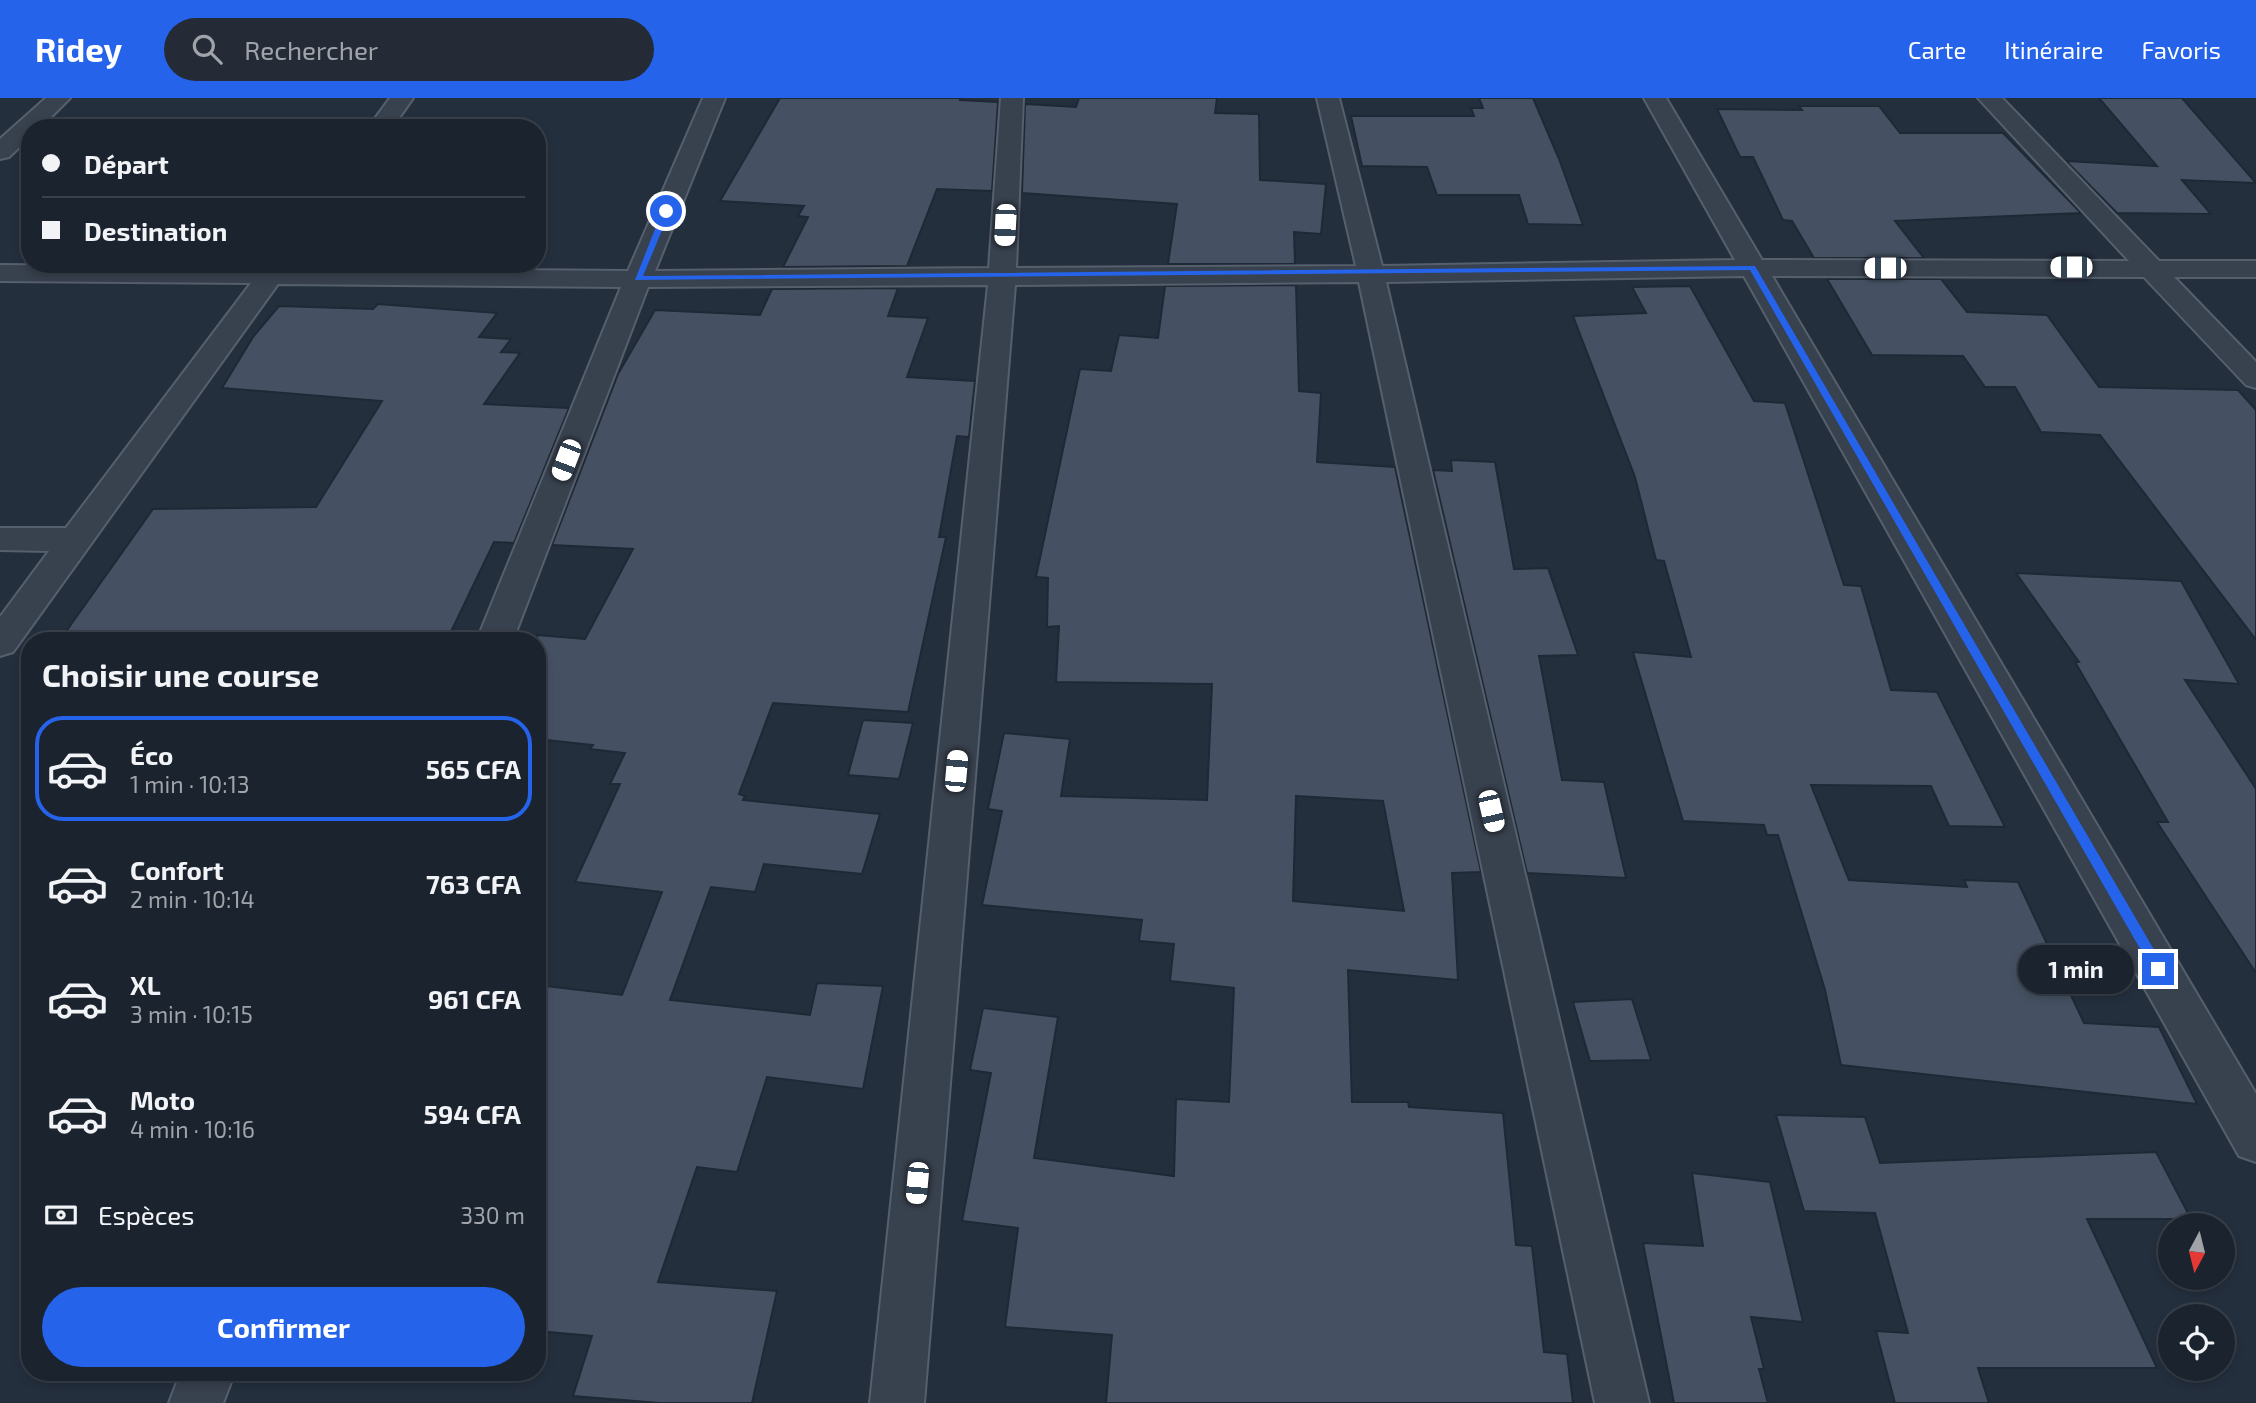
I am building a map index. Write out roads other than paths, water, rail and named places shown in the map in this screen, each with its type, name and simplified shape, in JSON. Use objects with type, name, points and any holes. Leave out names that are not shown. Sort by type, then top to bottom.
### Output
[{"type":"street","points":[[36,119],[59,98]]},
{"type":"street","points":[[387,119],[402,98]]},
{"type":"street","points":[[498,632],[638,279],[714,98]]},
{"type":"street","points":[[897,1403],[1002,276],[1012,98]]},
{"type":"street","points":[[1328,98],[1371,274],[1622,1403]]},
{"type":"street","points":[[1655,98],[2256,1139]]},
{"type":"street","points":[[1989,98],[2256,379]]},
{"type":"street","points":[[0,152],[21,133]]},
{"type":"street","points":[[396,273],[638,279],[1371,274],[1752,268],[2256,269]]},
{"type":"street","points":[[0,273],[21,273]]},
{"type":"street","points":[[0,643],[273,273]]},
{"type":"street","points":[[0,539],[76,540]]},
{"type":"street","points":[[196,1403],[205,1381]]}]
